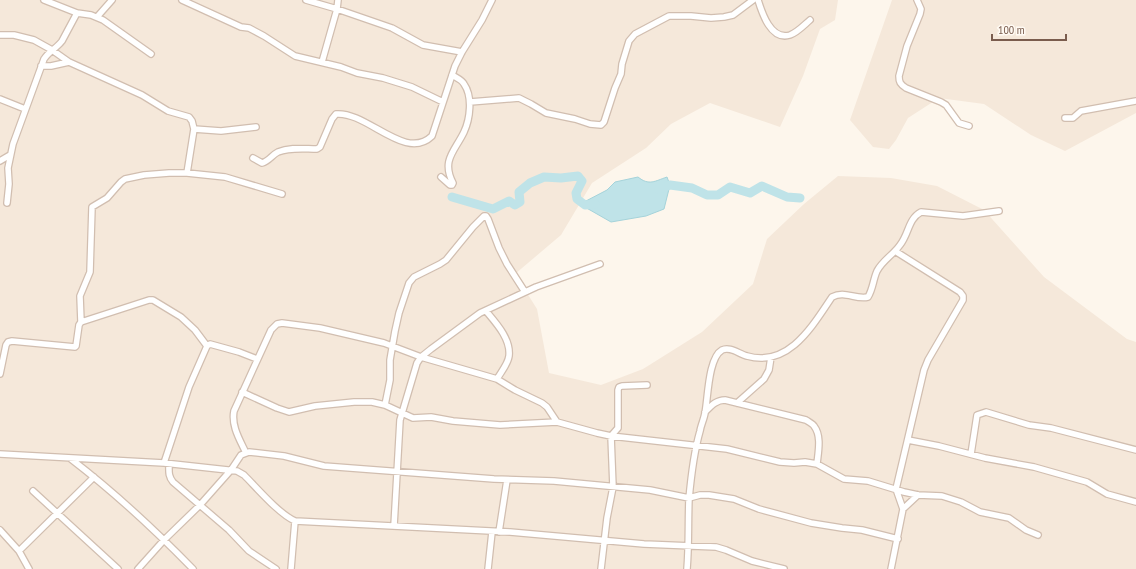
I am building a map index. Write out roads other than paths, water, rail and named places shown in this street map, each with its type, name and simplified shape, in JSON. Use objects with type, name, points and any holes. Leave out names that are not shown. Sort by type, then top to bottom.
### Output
[{"type":"street","points":[[44,0],[77,13],[97,17],[103,20],[151,54]]},
{"type":"street","points":[[97,17],[112,0]]},
{"type":"street","points":[[182,0],[241,27],[249,28],[295,56],[412,87],[443,102]]},
{"type":"street","points":[[306,0],[392,28],[423,45],[462,52]]},
{"type":"street","points":[[322,62],[337,9],[338,0]]},
{"type":"street","points":[[253,158],[262,163],[266,162],[276,153],[284,150],[317,149],[320,147],[332,119],[336,114],[352,115],[401,142],[416,144],[426,142],[432,136],[455,66],[492,0]]},
{"type":"street","points":[[470,102],[519,98],[546,113],[590,124],[601,125],[604,122],[621,74],[622,64],[629,41],[635,34],[669,16],[724,18],[733,15],[754,0]]},
{"type":"street","points":[[758,0],[763,17],[771,28],[781,35],[790,35],[810,20]]},
{"type":"street","points":[[917,0],[921,9],[920,14],[907,46],[899,81],[901,85],[906,88],[946,105],[959,123],[969,126]]},
{"type":"street","points":[[7,203],[9,194],[8,168],[10,154],[25,109],[47,54],[62,41],[77,13]]},
{"type":"street","points":[[0,35],[23,37],[34,40],[69,62],[142,95],[168,111],[189,117],[192,121],[194,129],[187,173]]},
{"type":"street","points":[[41,66],[51,66],[69,62]]},
{"type":"street","points":[[441,177],[452,185],[453,183],[448,170],[449,158],[466,127],[469,114],[470,102],[464,84],[452,75]]},
{"type":"street","points":[[0,99],[25,109]]},
{"type":"street","points":[[1065,118],[1073,118],[1081,111],[1136,101]]},
{"type":"street","points":[[194,129],[221,131],[256,127]]},
{"type":"street","points":[[0,161],[10,154]]},
{"type":"street","points":[[0,374],[6,345],[8,342],[12,341],[74,347],[77,342],[79,325],[81,322],[80,296],[90,272],[92,207],[107,198],[125,179],[144,175],[187,173],[225,177],[282,194]]},
{"type":"street","points":[[687,569],[689,546],[689,498],[710,376],[718,353],[728,348],[748,356],[758,358],[770,357],[784,352],[796,344],[810,330],[832,297],[837,294],[842,294],[862,298],[868,297],[871,292],[876,273],[881,264],[900,245],[916,215],[921,212],[963,216],[999,211]]},
{"type":"street","points":[[385,405],[390,380],[390,360],[399,313],[410,283],[414,277],[446,260],[472,228],[484,216],[488,218],[499,248],[507,264],[525,292]]},
{"type":"street","points":[[891,569],[903,509],[896,489],[924,370],[928,360],[963,300],[963,296],[960,292],[894,251]]},
{"type":"street","points":[[394,526],[398,431],[401,412],[417,363],[421,357],[451,334],[486,311],[536,287],[600,264]]},
{"type":"street","points":[[81,322],[153,300],[181,317],[195,330],[207,346]]},
{"type":"street","points":[[486,311],[502,332],[508,348],[509,356],[507,362],[497,379]]},
{"type":"street","points":[[246,453],[234,427],[233,418],[242,392],[271,330],[277,324],[282,323],[348,334],[384,343],[421,357],[497,379],[515,390],[542,403],[547,407],[557,422]]},
{"type":"street","points":[[207,346],[210,344],[257,359]]},
{"type":"street","points":[[207,346],[189,387],[167,463],[168,472],[173,482],[249,551],[276,569]]},
{"type":"street","points":[[737,403],[764,379],[769,370],[770,357]]},
{"type":"street","points":[[601,569],[609,502],[613,487],[612,436],[618,428],[619,387],[647,384]]},
{"type":"street","points":[[242,392],[276,408],[289,412],[315,406],[354,402],[372,402],[385,405],[414,418],[431,417],[453,421],[500,425],[557,422],[612,436],[727,449],[780,462],[805,462],[817,464],[844,480],[868,481],[918,495],[942,496],[961,502],[980,512],[1003,516],[1014,521],[1026,530],[1038,535]]},
{"type":"street","points":[[705,412],[720,400],[806,420],[814,425],[817,432],[817,464]]},
{"type":"street","points":[[971,454],[977,415],[986,412],[1029,425],[1051,428],[1136,450]]},
{"type":"street","points":[[908,440],[939,446],[985,458],[1034,466],[1087,482],[1107,494],[1136,502]]},
{"type":"street","points":[[138,569],[164,540],[200,505],[231,470],[242,455],[246,453],[284,456],[324,466],[507,480],[554,481],[650,490],[689,498],[700,494],[734,499],[759,509],[811,523],[862,530],[898,539]]},
{"type":"street","points":[[0,454],[167,463],[237,471],[244,475],[281,512],[288,518],[295,521],[499,532],[644,544],[716,547],[752,561],[784,569]]},
{"type":"street","points":[[71,459],[94,477],[164,540],[193,569]]},
{"type":"street","points":[[19,551],[94,477]]},
{"type":"street","points":[[499,532],[507,480]]},
{"type":"street","points":[[33,491],[118,569]]},
{"type":"street","points":[[903,509],[918,495]]},
{"type":"street","points":[[291,569],[295,521]]},
{"type":"street","points":[[0,530],[19,551],[28,568]]},
{"type":"street","points":[[488,569],[492,532]]},
{"type":"water","points":[[638,177],[649,182],[667,177],[670,185],[664,209],[646,216],[611,222],[583,206],[584,202],[607,190],[615,182]]},
{"type":"waterway","points":[[452,197],[493,209],[509,201],[515,205],[520,202],[519,192],[530,183],[544,177],[561,178],[578,176],[582,181],[576,193],[577,199],[585,205],[595,204]]},
{"type":"waterway","points":[[659,189],[670,185],[692,188],[707,195],[718,195],[730,187],[750,193],[762,186],[787,197],[800,198]]}]
